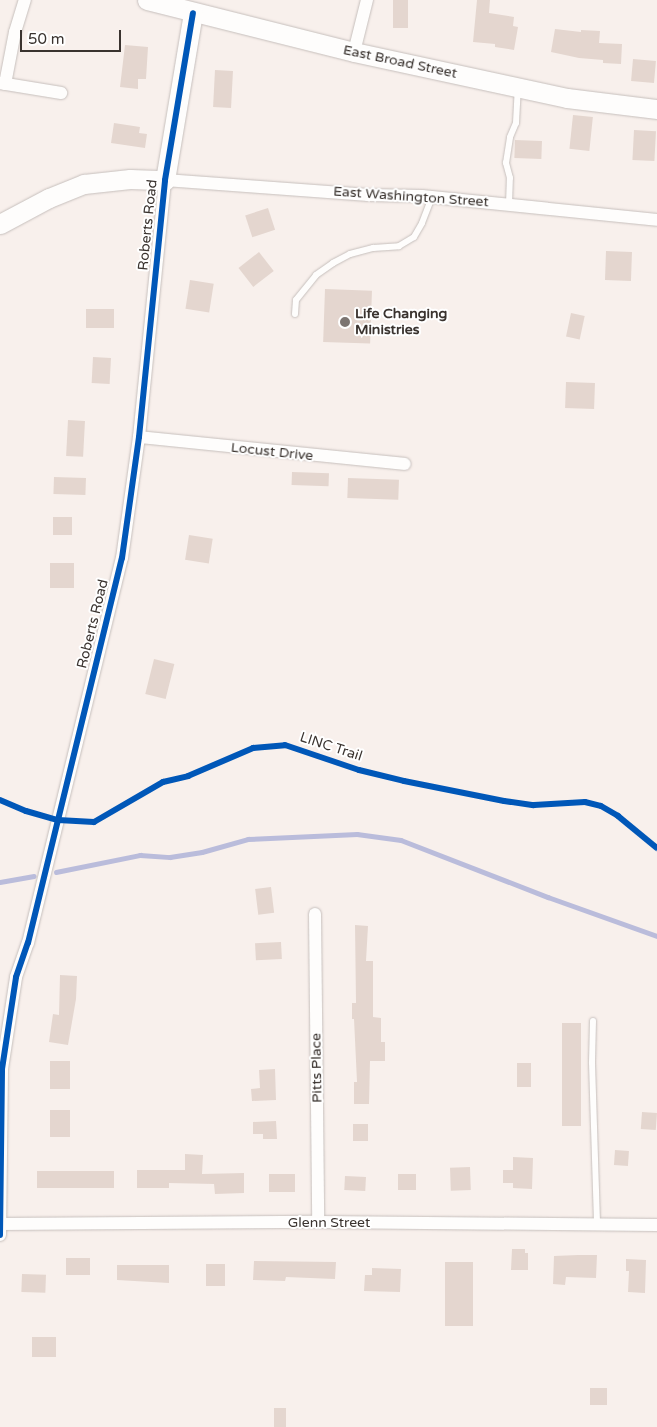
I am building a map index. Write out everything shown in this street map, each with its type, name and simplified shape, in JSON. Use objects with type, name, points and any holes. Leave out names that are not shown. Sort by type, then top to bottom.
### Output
[{"type":"street","points":[[25,0],[3,83],[61,94]]},
{"type":"street","name":"East Broad Street","points":[[147,0],[354,52],[567,98],[657,109]]},
{"type":"street","points":[[354,52],[367,0]]},
{"type":"street","name":"Roberts Road","points":[[0,1235],[1,1069],[16,977],[28,942],[122,558],[140,437],[165,180],[193,13]]},
{"type":"street","points":[[0,224],[49,198],[84,184],[130,179],[165,180]]},
{"type":"street","name":"East Washington Street","points":[[165,180],[432,197],[657,220]]},
{"type":"street","name":"Locust Drive","points":[[140,437],[405,464]]},
{"type":"street","name":"Pitts Place","points":[[315,914],[318,1222]]},
{"type":"street","name":"Glenn Street","points":[[0,1224],[318,1222],[657,1225]]},
{"type":"lane","points":[[509,204],[510,178],[506,163],[510,137],[516,123],[518,87]]},
{"type":"lane","points":[[296,314],[296,300],[316,275],[333,263],[350,254],[374,248],[399,246],[414,237],[422,223],[432,197]]},
{"type":"lane","points":[[593,1021],[592,1063],[597,1225]]},
{"type":"building","points":[[393,0],[408,0],[408,28],[393,28]]},
{"type":"building","points":[[477,0],[490,0],[489,13],[514,17],[513,26],[518,27],[514,50],[495,47],[495,44],[473,42]]},
{"type":"building","points":[[555,29],[581,32],[581,30],[600,31],[599,43],[622,44],[621,64],[603,63],[603,60],[579,58],[551,52]]},
{"type":"building","points":[[125,45],[148,47],[146,79],[138,79],[138,89],[120,87]]},
{"type":"building","points":[[633,59],[656,61],[654,83],[631,81]]},
{"type":"building","points":[[215,70],[233,71],[231,108],[213,107]]},
{"type":"building","points":[[573,115],[593,117],[589,151],[569,149]]},
{"type":"building","points":[[114,123],[140,127],[139,133],[147,134],[145,148],[111,143]]},
{"type":"building","points":[[634,130],[656,131],[654,161],[632,160]]},
{"type":"building","points":[[515,140],[542,141],[541,159],[514,158]]},
{"type":"building","points":[[268,208],[275,230],[252,237],[245,215]]},
{"type":"building","points":[[606,251],[632,252],[631,281],[605,280]]},
{"type":"building","points":[[259,252],[274,271],[253,287],[239,268]]},
{"type":"building","points":[[190,280],[214,284],[209,312],[185,309]]},
{"type":"building","points":[[325,289],[372,291],[370,344],[323,342]]},
{"type":"building","points":[[86,309],[114,309],[114,328],[86,328]]},
{"type":"building","points":[[571,313],[585,316],[580,339],[566,336]]},
{"type":"building","points":[[93,357],[111,358],[110,384],[92,383]]},
{"type":"building","points":[[566,382],[595,383],[594,409],[565,408]]},
{"type":"building","points":[[68,420],[85,421],[83,457],[66,456]]},
{"type":"building","points":[[292,472],[329,473],[329,486],[292,485]]},
{"type":"building","points":[[54,477],[86,478],[85,495],[53,494]]},
{"type":"building","points":[[348,478],[399,480],[398,500],[347,498]]},
{"type":"building","points":[[53,517],[72,517],[72,535],[53,535]]},
{"type":"building","points":[[189,535],[213,539],[209,563],[185,560]]},
{"type":"building","points":[[50,563],[74,563],[74,588],[50,588]]},
{"type":"building","points":[[154,659],[174,664],[166,699],[145,694]]},
{"type":"building","points":[[271,887],[274,913],[258,915],[255,889]]},
{"type":"building","points":[[355,925],[368,926],[366,961],[373,961],[373,1017],[381,1018],[381,1042],[385,1042],[385,1061],[370,1061],[369,1104],[354,1104],[354,1082],[357,1082],[354,1019],[352,1019],[352,1003],[356,1003]]},
{"type":"building","points":[[281,942],[282,959],[256,960],[255,943]]},
{"type":"building","points":[[60,975],[77,976],[76,999],[68,1045],[49,1042],[53,1014],[59,1015]]},
{"type":"building","points":[[562,1023],[581,1023],[581,1126],[562,1126]]},
{"type":"building","points":[[50,1061],[70,1061],[70,1089],[50,1089]]},
{"type":"building","points":[[517,1063],[531,1063],[531,1087],[517,1087]]},
{"type":"building","points":[[275,1069],[276,1100],[252,1101],[251,1089],[260,1088],[259,1070]]},
{"type":"building","points":[[50,1110],[70,1110],[70,1137],[50,1137]]},
{"type":"building","points":[[642,1112],[657,1113],[656,1130],[641,1129]]},
{"type":"building","points":[[276,1121],[277,1139],[263,1139],[263,1134],[253,1134],[253,1122]]},
{"type":"building","points":[[353,1124],[368,1124],[368,1141],[353,1141]]},
{"type":"building","points":[[615,1150],[629,1151],[628,1166],[614,1165]]},
{"type":"building","points":[[185,1154],[203,1155],[202,1174],[244,1173],[244,1193],[215,1194],[214,1184],[169,1183],[169,1188],[137,1188],[137,1170],[185,1170]]},
{"type":"building","points":[[513,1157],[533,1158],[532,1189],[513,1188],[513,1183],[503,1183],[503,1170],[513,1170]]},
{"type":"building","points":[[470,1167],[471,1190],[451,1191],[450,1168]]},
{"type":"building","points":[[37,1171],[114,1171],[114,1188],[37,1188]]},
{"type":"building","points":[[269,1174],[295,1174],[295,1192],[269,1192]]},
{"type":"building","points":[[398,1174],[416,1174],[416,1190],[398,1190]]},
{"type":"building","points":[[345,1176],[366,1177],[365,1191],[344,1190]]},
{"type":"building","points":[[512,1249],[525,1249],[525,1253],[528,1253],[528,1270],[511,1270]]},
{"type":"building","points":[[597,1255],[596,1278],[566,1277],[565,1285],[553,1284],[554,1256]]},
{"type":"building","points":[[66,1258],[90,1258],[90,1275],[66,1275]]},
{"type":"building","points":[[626,1259],[646,1260],[645,1293],[628,1292],[629,1271],[626,1271]]},
{"type":"building","points":[[254,1261],[336,1262],[335,1279],[286,1277],[285,1281],[253,1280]]},
{"type":"building","points":[[445,1262],[473,1262],[473,1326],[445,1326]]},
{"type":"building","points":[[206,1264],[225,1264],[225,1286],[206,1286]]},
{"type":"building","points":[[117,1265],[169,1265],[169,1283],[117,1280]]},
{"type":"building","points":[[372,1268],[401,1269],[400,1292],[364,1291],[365,1275],[372,1275]]},
{"type":"building","points":[[22,1274],[46,1275],[45,1293],[21,1292]]},
{"type":"building","points":[[32,1337],[56,1337],[56,1357],[32,1357]]},
{"type":"building","points":[[590,1388],[607,1388],[607,1405],[590,1405]]},
{"type":"building","points":[[274,1408],[286,1408],[286,1427],[274,1427]]},
{"type":"waterway","points":[[56,872],[140,855],[170,857],[202,852],[248,839],[357,834],[401,840],[548,897],[657,936]]},
{"type":"waterway","points":[[0,882],[33,876]]},
{"type":"cycle path","points":[[0,1235],[2,1069],[16,977],[28,943],[122,558],[139,437],[165,180],[193,13]]},
{"type":"cycle path","name":"LINC Trail","points":[[0,800],[26,811],[58,820],[94,822],[163,782],[188,776],[253,748],[285,745],[359,770],[504,801],[534,805],[585,802],[601,806],[618,816],[657,848]]},
{"type":"place","name":"Life Changing Ministries","points":[[345,322]]}]
